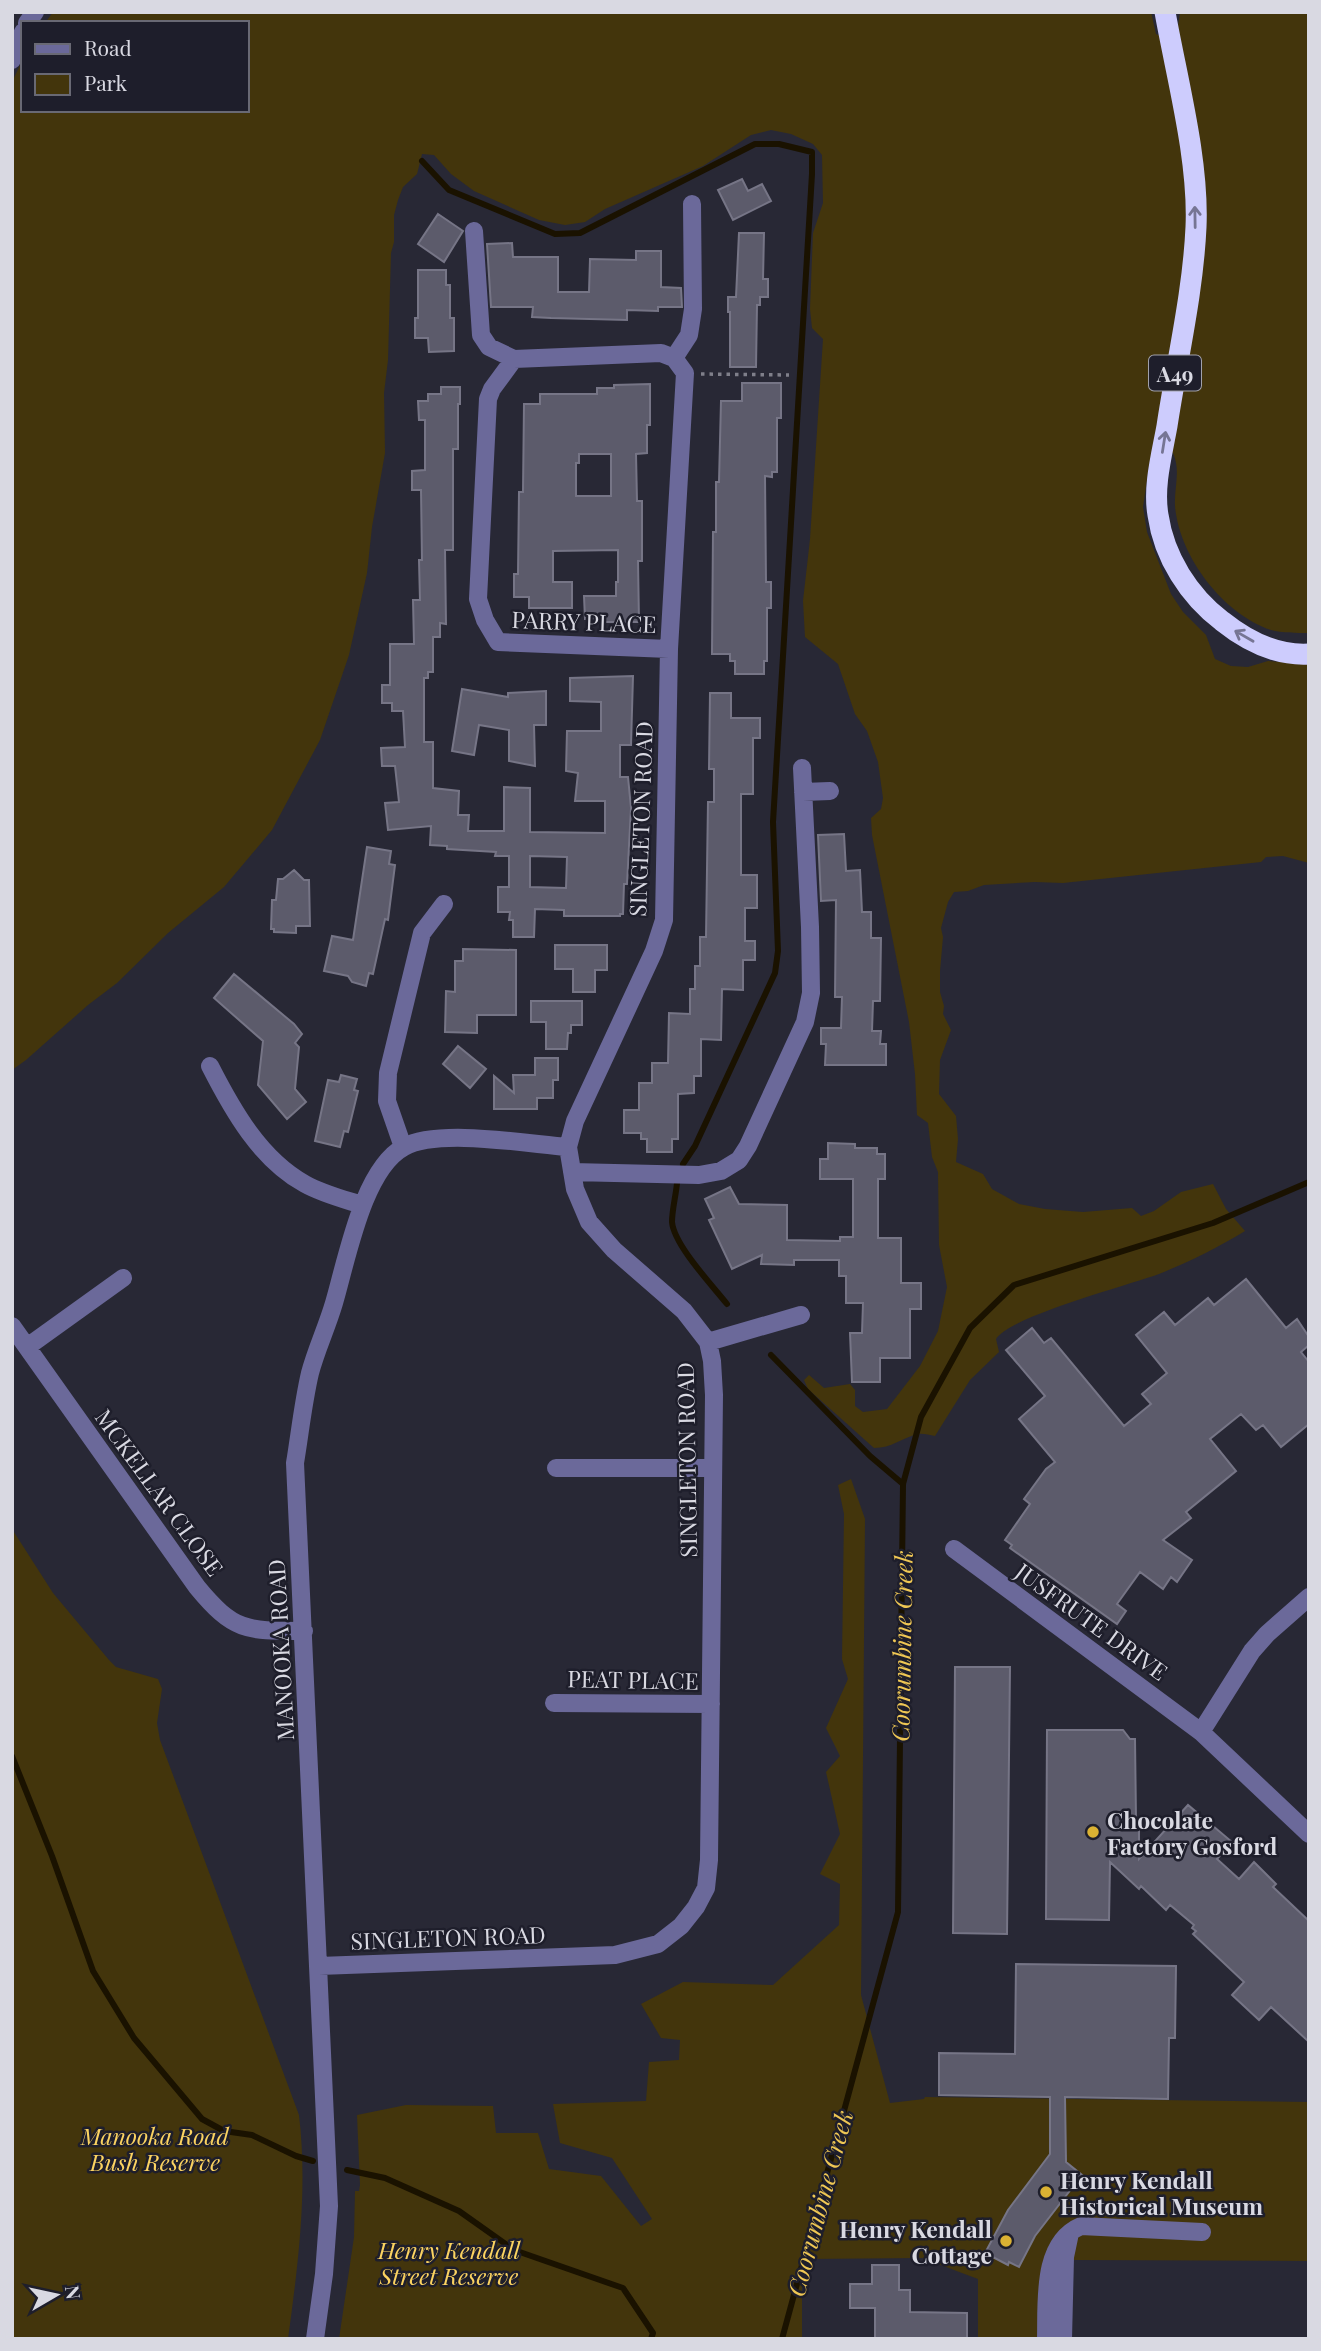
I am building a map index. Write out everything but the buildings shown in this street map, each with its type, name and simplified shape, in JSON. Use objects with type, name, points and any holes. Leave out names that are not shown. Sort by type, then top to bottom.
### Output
[{"type":"highway","name":"A49","points":[[1164,12],[1194,173],[1196,226],[1191,277],[1159,475],[1157,514],[1168,552],[1185,584],[1209,611],[1242,637],[1261,646],[1281,652],[1309,654]]},
{"type":"street","points":[[12,60],[21,37]]},
{"type":"street","points":[[674,358],[689,335],[693,309],[692,204]]},
{"type":"street","points":[[474,231],[481,335],[489,347],[514,359],[661,354],[674,358],[685,373]]},
{"type":"street","name":"PARRY PLACE","points":[[514,359],[488,399],[478,599],[485,620],[498,642],[669,649]]},
{"type":"street","name":"SINGLETON ROAD","points":[[319,1966],[615,1955],[658,1944],[681,1926],[706,1888],[709,1860],[711,1704],[712,1361],[708,1342],[684,1311],[614,1250],[589,1222],[575,1189],[568,1147],[575,1121],[654,951],[664,920],[669,649],[685,373]]},
{"type":"street","points":[[572,1172],[699,1175],[721,1171],[739,1160],[748,1146],[805,1022],[811,993],[802,768]]},
{"type":"street","points":[[803,792],[830,791]]},
{"type":"street","points":[[444,904],[422,933],[388,1073],[387,1101],[403,1147],[423,1140],[454,1138],[568,1147]]},
{"type":"street","points":[[210,1066],[229,1104],[250,1136],[278,1164],[304,1184],[362,1205]]},
{"type":"street","name":"MANOOKA ROAD","points":[[315,2339],[330,2206],[295,1463],[310,1372],[333,1306],[362,1205],[376,1175],[403,1147]]},
{"type":"street","points":[[27,1347],[123,1278]]},
{"type":"street","points":[[708,1342],[801,1315]]},
{"type":"street","name":"MCKELLAR CLOSE","points":[[12,1326],[197,1587],[214,1607],[237,1625],[265,1631],[304,1631]]},
{"type":"street","points":[[556,1468],[713,1468]]},
{"type":"street","name":"JUSFRUTE DRIVE","points":[[954,1549],[1201,1732],[1309,1834]]},
{"type":"street","points":[[1201,1732],[1252,1651],[1309,1597]]},
{"type":"street","name":"PEAT PLACE","points":[[554,1703],[711,1704]]},
{"type":"street","points":[[1046,2339],[1047,2288],[1055,2253],[1071,2231],[1081,2226],[1202,2232]]},
{"type":"street","points":[[1063,2339],[1066,2257],[1071,2231]]},
{"type":"path","points":[[685,373],[789,375]]},
{"type":"green space","points":[[53,12],[1151,12],[1156,34],[1161,36],[1178,27],[1180,12],[1309,12],[1309,633],[1275,631],[1253,622],[1236,611],[1206,581],[1194,563],[1178,525],[1175,506],[1177,466],[1173,453],[1167,452],[1149,466],[1143,507],[1147,532],[1171,594],[1183,612],[1206,635],[1215,659],[1231,666],[1248,667],[1268,661],[1309,664],[1309,863],[1283,856],[1266,857],[1261,862],[1063,883],[984,885],[968,891],[954,892],[948,902],[941,928],[943,937],[940,992],[943,1014],[951,1030],[940,1060],[939,1094],[956,1116],[956,1162],[983,1174],[992,1189],[1019,1204],[1045,1209],[1083,1212],[1132,1208],[1141,1216],[1154,1211],[1181,1192],[1213,1184],[1226,1209],[1245,1231],[1159,1274],[1045,1311],[1006,1330],[996,1339],[999,1352],[970,1380],[935,1436],[918,1434],[874,1448],[808,1389],[804,1380],[809,1375],[824,1388],[850,1384],[855,1390],[855,1406],[863,1412],[887,1409],[920,1366],[938,1331],[947,1287],[939,1245],[938,1172],[932,1157],[928,1123],[917,1115],[909,1022],[872,835],[871,818],[881,809],[883,798],[878,762],[867,731],[855,714],[838,664],[805,637],[803,601],[810,539],[823,339],[812,328],[810,309],[813,233],[823,203],[822,155],[813,144],[791,134],[771,130],[751,135],[703,166],[605,209],[585,222],[565,225],[539,220],[474,191],[451,174],[434,155],[422,154],[417,174],[403,187],[394,215],[388,360],[384,393],[385,453],[367,573],[349,655],[320,740],[272,830],[224,887],[168,933],[117,983],[12,1070],[12,82],[21,63],[21,112],[248,112],[248,21],[46,21]]},
{"type":"green space","name":"Henry Kendall Street Reserve","points":[[851,1479],[865,1519],[861,1995],[890,2103],[925,2097],[1309,2102],[1309,2261],[1072,2260],[1071,2339],[978,2339],[978,2279],[938,2264],[923,2263],[923,2258],[802,2259],[802,2339],[339,2339],[354,2237],[355,2191],[359,2191],[360,2185],[357,2115],[406,2105],[493,2106],[496,2133],[538,2133],[549,2169],[601,2176],[641,2226],[652,2219],[612,2158],[560,2143],[553,2104],[646,2101],[649,2062],[679,2060],[680,2040],[661,2038],[641,2004],[683,1982],[773,1985],[839,1925],[840,1884],[820,1874],[840,1834],[826,1772],[840,1756],[826,1728],[848,1679],[842,1659],[844,1514],[838,1485]]},
{"type":"green space","name":"Manooka Road Bush Reserve","points":[[12,1529],[53,1593],[109,1660],[116,1667],[158,1679],[162,1689],[157,1723],[160,1740],[299,2115],[302,2199],[288,2339],[12,2339]]},
{"type":"waterway","points":[[422,161],[449,190],[555,234],[580,233],[755,144],[779,144],[812,152],[773,822],[778,951],[775,973],[695,1146],[683,1164]]},
{"type":"waterway","name":"Coorumbine Creek","points":[[782,2339],[898,1912],[903,1484],[921,1417],[970,1328],[1014,1285],[1213,1223],[1309,1182]]},
{"type":"waterway","points":[[677,1183],[672,1217],[674,1231],[679,1242],[727,1304]]},
{"type":"waterway","points":[[771,1355],[870,1456],[903,1484]]},
{"type":"waterway","name":"Coorumbine Creek","points":[[12,1756],[52,1856],[93,1971],[134,2038],[202,2119],[224,2131],[252,2135],[313,2161]]},
{"type":"waterway","name":"Coorumbine Creek","points":[[347,2170],[385,2178],[459,2211],[514,2250],[623,2288],[653,2333],[651,2339]]},
{"type":"place","name":"Chocolate Factory Gosford","points":[[1093,1832]]},
{"type":"place","name":"Henry Kendall Historical Museum","points":[[1046,2192]]},
{"type":"place","name":"Henry Kendall Cottage","points":[[1006,2241]]}]
